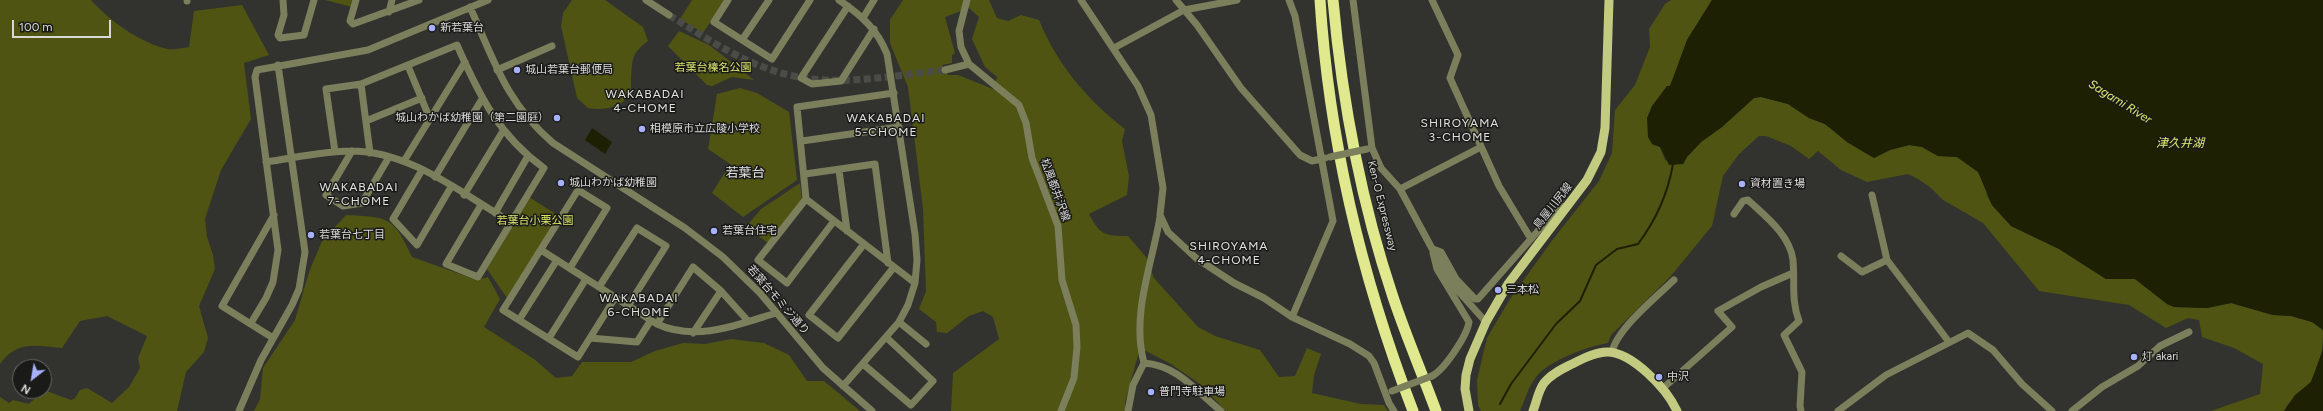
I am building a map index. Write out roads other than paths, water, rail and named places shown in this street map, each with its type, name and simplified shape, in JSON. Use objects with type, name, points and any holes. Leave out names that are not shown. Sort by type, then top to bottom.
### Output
[{"type":"highway","points":[[1320,0],[1326,68],[1343,172],[1373,295],[1394,362],[1413,411]]},
{"type":"highway","name":"Ken-O Expressway","points":[[1332,0],[1347,111],[1374,236],[1393,297],[1436,411]]},
{"type":"main road","name":"鳥屋川尻線","points":[[1469,411],[1465,389],[1466,375],[1470,359],[1486,322],[1508,284],[1592,173],[1603,146],[1605,128],[1609,0]]},
{"type":"main road","points":[[1533,411],[1541,387],[1550,377],[1596,354],[1612,352],[1627,358],[1662,389],[1675,410]]},
{"type":"street","points":[[283,0],[284,15],[278,35],[280,38],[304,35],[314,0]]},
{"type":"street","points":[[356,0],[350,20],[352,24],[419,0]]},
{"type":"street","points":[[389,12],[392,0]]},
{"type":"street","points":[[251,323],[266,298],[273,282],[278,250],[255,74],[259,69],[330,58],[368,50],[488,0]]},
{"type":"street","points":[[646,0],[669,15]]},
{"type":"street","points":[[728,0],[714,22],[772,59],[810,0]]},
{"type":"street","points":[[742,40],[768,0]]},
{"type":"street","points":[[839,0],[863,18],[874,29],[887,54],[900,127],[917,254],[915,283],[908,306],[899,322],[887,338],[843,386]]},
{"type":"street","points":[[863,18],[874,0]]},
{"type":"street","name":"松風都井沢線","points":[[967,0],[959,31],[961,47],[969,64],[1019,105],[1026,123],[1032,158],[1058,226],[1062,280],[1076,325],[1077,347],[1074,378],[1061,411]]},
{"type":"street","points":[[1081,0],[1138,86],[1151,115],[1163,188],[1153,256],[1144,289],[1139,343],[1144,363],[1132,390],[1128,411]]},
{"type":"street","points":[[1176,0],[1241,88],[1300,155],[1312,161],[1369,149]]},
{"type":"street","points":[[1114,48],[1184,10],[1237,0]]},
{"type":"street","points":[[1289,0],[1295,16],[1333,221],[1292,317]]},
{"type":"street","points":[[1353,0],[1369,149],[1381,168],[1400,189],[1450,282],[1486,322]]},
{"type":"street","points":[[1432,0],[1458,55],[1450,78],[1499,186],[1531,239]]},
{"type":"street","points":[[848,6],[801,78],[812,84],[841,81],[874,29]]},
{"type":"street","name":"若葉台モミジ通り","points":[[470,7],[497,70],[513,101],[538,130],[553,143],[703,240],[744,276],[805,349],[843,386],[872,411]]},
{"type":"street","points":[[335,152],[326,89],[361,84],[457,45],[482,99],[503,131],[528,156],[544,168],[478,277],[446,264],[481,204]]},
{"type":"street","points":[[497,70],[552,46]]},
{"type":"street","points":[[404,161],[465,62]]},
{"type":"street","points":[[945,70],[969,64]]},
{"type":"street","points":[[239,411],[261,360],[292,306],[299,289],[305,252],[305,240],[278,65]]},
{"type":"street","points":[[408,66],[430,119]]},
{"type":"street","points":[[361,84],[370,153]]},
{"type":"street","points":[[834,221],[787,282],[758,260],[806,199],[802,141],[797,107],[894,93]]},
{"type":"street","points":[[366,121],[422,98]]},
{"type":"street","points":[[435,177],[482,99]]},
{"type":"street","points":[[802,141],[900,127]]},
{"type":"street","points":[[464,194],[503,131]]},
{"type":"street","points":[[1400,189],[1481,147]]},
{"type":"street","points":[[266,162],[352,151],[389,157],[404,161],[422,170],[511,222]]},
{"type":"street","points":[[352,151],[326,196],[343,206],[362,204],[389,157]]},
{"type":"street","points":[[494,213],[528,156]]},
{"type":"street","points":[[805,174],[875,164],[891,265],[838,338],[809,315],[864,244]]},
{"type":"street","points":[[422,170],[393,219],[417,245],[451,187]]},
{"type":"street","points":[[839,170],[846,231]]},
{"type":"street","points":[[570,268],[607,208],[578,190],[503,310],[578,357],[615,298]]},
{"type":"street","points":[[1872,195],[1887,260],[1949,342]]},
{"type":"street","points":[[806,199],[915,283]]},
{"type":"street","points":[[1734,214],[1745,199],[1782,234],[1790,249],[1793,273],[1793,298],[1799,321],[1784,335],[1802,372],[1802,411]]},
{"type":"street","points":[[1433,249],[1441,252],[1456,279],[1477,299],[1560,206],[1567,207]]},
{"type":"street","points":[[273,338],[222,306],[274,215]]},
{"type":"street","points":[[1160,215],[1168,232],[1196,258],[1292,317],[1350,344],[1369,356],[1389,392],[1394,411]]},
{"type":"street","points":[[599,287],[637,228],[666,246],[628,306]]},
{"type":"street","points":[[1389,392],[1432,376],[1443,368],[1461,340],[1469,322],[1437,269],[1432,257],[1433,249]]},
{"type":"street","points":[[541,250],[654,322],[675,331],[693,333],[748,321],[776,313]]},
{"type":"street","points":[[1842,256],[1862,272],[1887,260]]},
{"type":"street","points":[[519,320],[557,260]]},
{"type":"street","points":[[590,338],[637,342],[654,322],[694,267],[721,291],[748,321]]},
{"type":"street","points":[[1662,389],[1732,327],[1718,311],[1761,287],[1793,273]]},
{"type":"street","points":[[548,338],[586,279]]},
{"type":"street","points":[[1612,352],[1615,341],[1627,326],[1674,280]]},
{"type":"street","points":[[693,333],[721,291]]},
{"type":"street","points":[[899,322],[926,344]]},
{"type":"street","points":[[2072,411],[2102,387],[2138,366],[2160,346],[2189,332]]},
{"type":"street","points":[[1838,411],[1886,375],[1968,333],[1985,343],[2022,384],[2052,411]]},
{"type":"street","points":[[863,364],[911,405],[933,381],[887,338]]},
{"type":"street","points":[[1144,363],[1162,365],[1172,371],[1221,411]]},
{"type":"water","name":"津久井湖","points":[[1712,0],[2323,0],[2323,330],[2312,322],[2291,316],[2273,315],[2231,303],[2207,308],[2174,307],[2167,304],[2135,279],[2106,279],[2059,249],[2011,226],[1992,205],[1978,172],[1957,157],[1938,156],[1922,147],[1909,145],[1890,150],[1874,158],[1847,142],[1825,124],[1809,118],[1788,104],[1761,97],[1754,98],[1722,127],[1701,142],[1687,157],[1683,164],[1669,165],[1660,147],[1652,144],[1648,137],[1647,118],[1652,106],[1667,86],[1670,86],[1687,40]]},
{"type":"water","points":[[592,128],[612,142],[605,154],[585,140]]},
{"type":"water","points":[[2323,349],[2323,411],[2284,411],[2295,395],[2311,382]]},
{"type":"waterway","points":[[1500,404],[1511,384],[1556,324],[1580,301],[1596,265],[1617,249],[1638,244],[1656,216],[1668,185],[1673,164]]},
{"type":"tunnel","points":[[669,15],[739,57],[769,69],[804,78],[824,80],[865,79],[945,70]]},
{"type":"place","name":"新若葉台","points":[[432,28]]},
{"type":"place","name":"城山若葉台郵便局","points":[[517,70]]},
{"type":"place","name":"城山わかば幼稚園（第二園庭）","points":[[557,118]]},
{"type":"place","name":"相模原市立広陵小学校","points":[[642,129]]},
{"type":"place","name":"城山わかば幼稚園","points":[[561,183]]},
{"type":"place","name":"資材置き場","points":[[1742,184]]},
{"type":"place","name":"若葉台住宅","points":[[714,231]]},
{"type":"place","name":"若葉台七丁目","points":[[311,235]]},
{"type":"place","name":"三本松","points":[[1498,290]]},
{"type":"place","name":"灯 akari","points":[[2134,357]]},
{"type":"place","name":"中沢","points":[[1659,377]]},
{"type":"place","name":"普門寺駐車場","points":[[1151,392]]},
{"type":"district","name":"WAKABADAI 4-CHOME","points":[[645,101]]},
{"type":"district","name":"WAKABADAI 5-CHOME","points":[[886,125]]},
{"type":"district","name":"SHIROYAMA 3-CHOME","points":[[1460,130]]},
{"type":"district","name":"若葉台","points":[[745,173]]},
{"type":"district","name":"WAKABADAI 7-CHOME","points":[[359,194]]},
{"type":"district","name":"SHIROYAMA 4-CHOME","points":[[1229,253]]},
{"type":"district","name":"WAKABADAI 6-CHOME","points":[[639,305]]},
{"type":"park label","name":"若葉台榛名公園","points":[[713,68]]},
{"type":"park label","name":"若葉台小栗公園","points":[[535,221]]},
{"type":"water label","name":"Sagami River","points":[[2120,102]]}]
